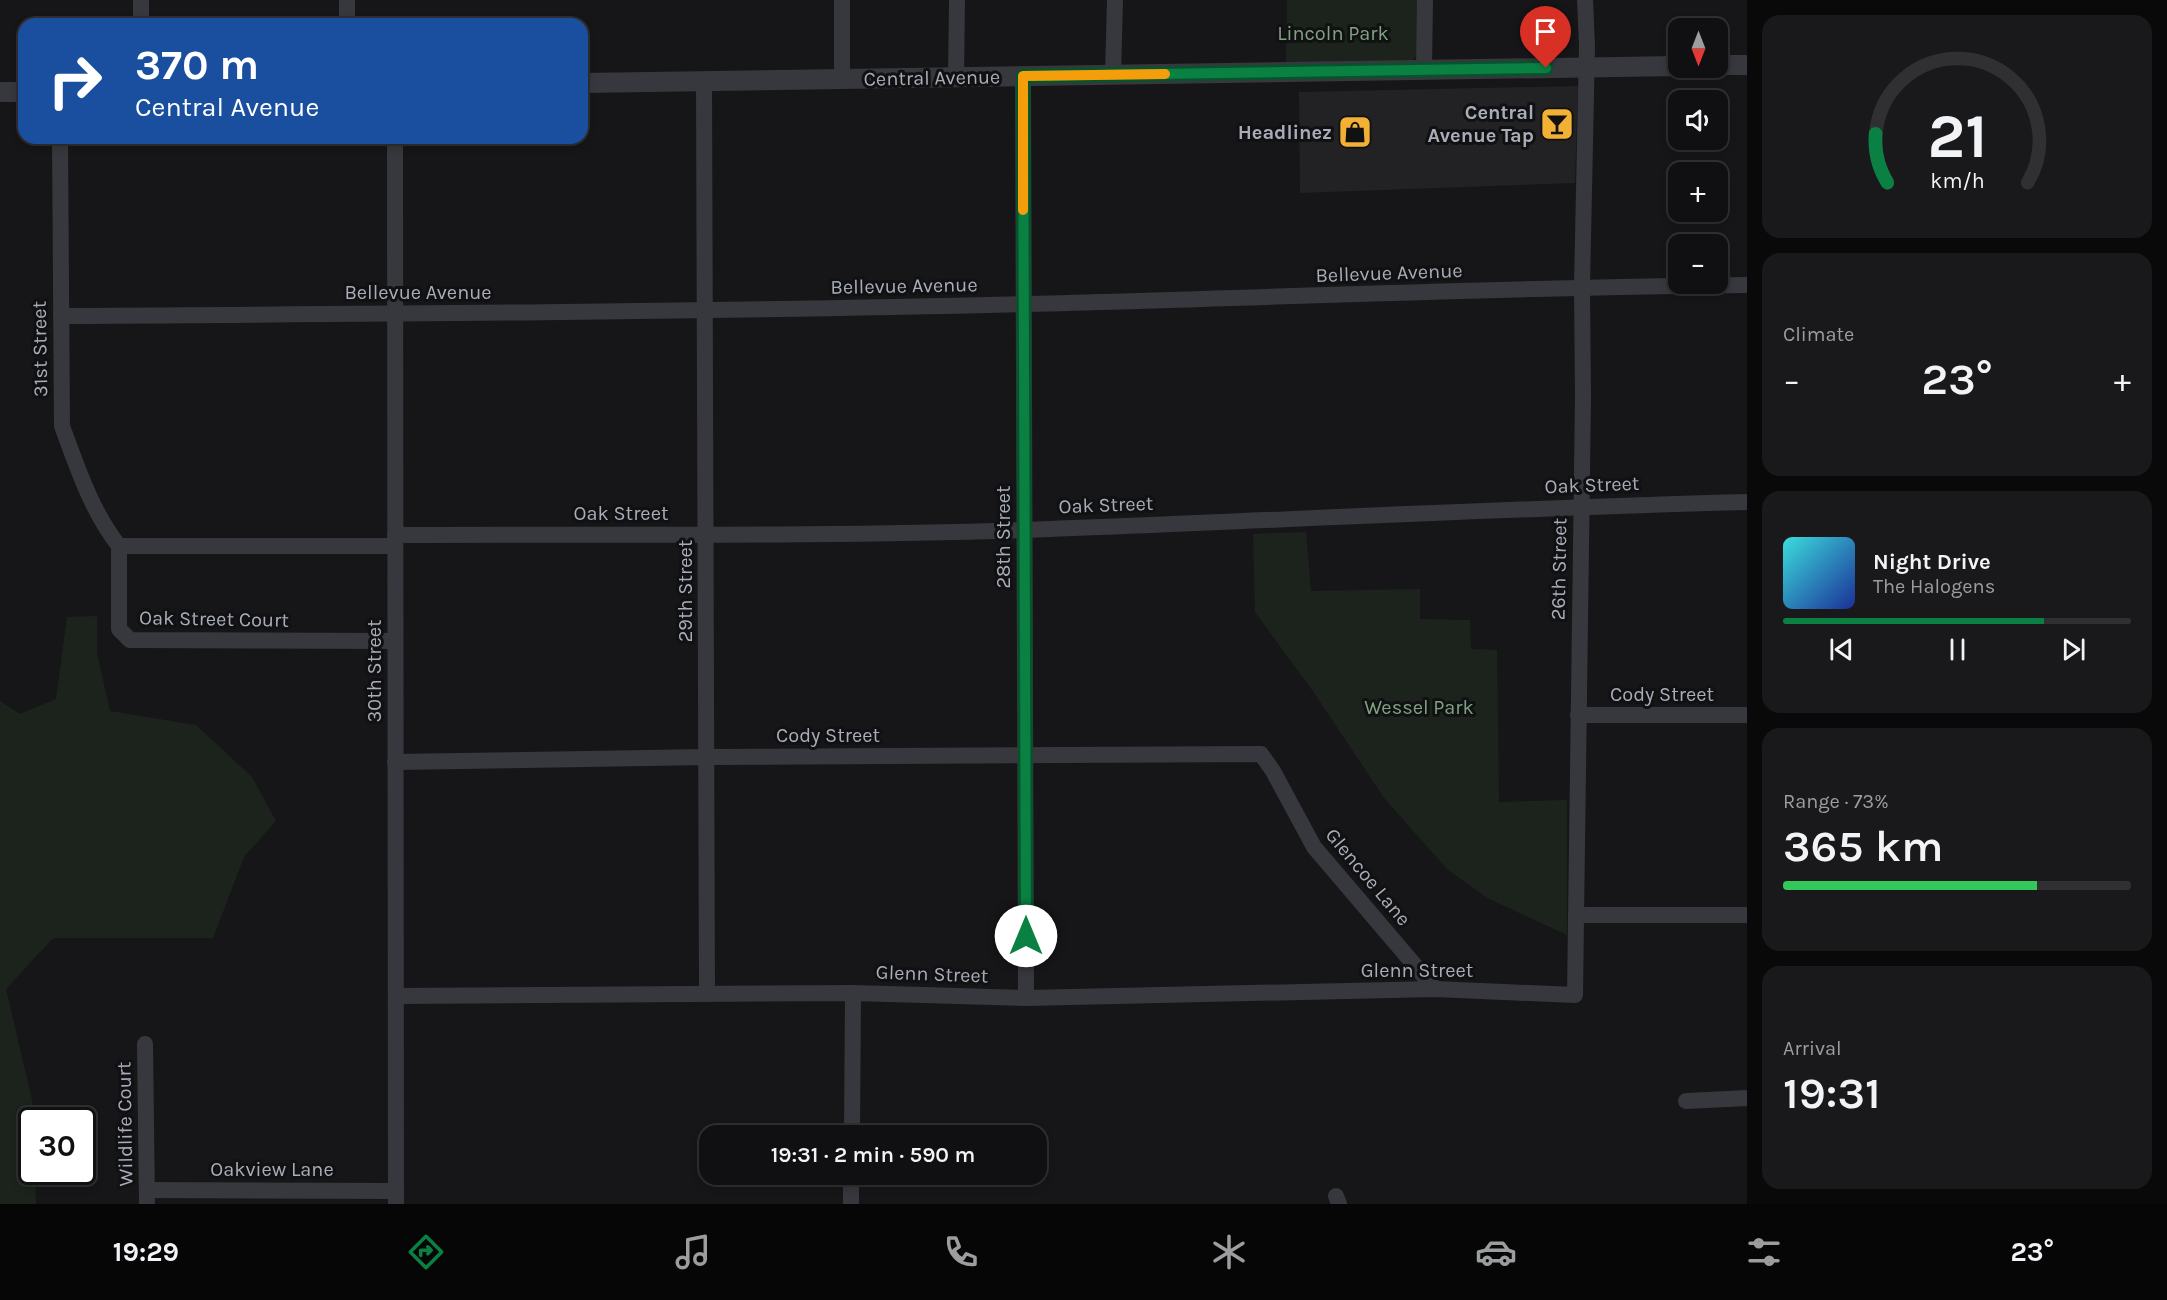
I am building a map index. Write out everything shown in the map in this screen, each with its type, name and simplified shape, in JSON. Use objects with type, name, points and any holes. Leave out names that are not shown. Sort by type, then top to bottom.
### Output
[{"type":"street","points":[[141,0],[141,18]]},
{"type":"street","points":[[347,0],[347,18]]},
{"type":"street","points":[[842,0],[842,79]]},
{"type":"street","points":[[956,77],[957,0]]},
{"type":"street","points":[[1113,75],[1115,0]]},
{"type":"street","points":[[1424,70],[1425,0]]},
{"type":"street","name":"26th Street","points":[[1575,995],[1584,397],[1582,286],[1585,0]]},
{"type":"street","points":[[1728,65],[1747,65]]},
{"type":"street","name":"Central Avenue","points":[[588,83],[1668,66]]},
{"type":"street","name":"28th Street","points":[[1023,76],[1026,998]]},
{"type":"street","name":"29th Street","points":[[704,81],[707,994]]},
{"type":"street","points":[[0,92],[18,92]]},
{"type":"street","name":"31st Street","points":[[60,144],[62,426],[77,467],[108,532],[119,546]]},
{"type":"street","name":"30th Street","points":[[395,144],[396,1198]]},
{"type":"street","name":"Bellevue Avenue","points":[[61,316],[705,311],[1304,297],[1582,286],[1747,285]]},
{"type":"street","name":"Oak Street","points":[[119,546],[1024,530],[1581,506],[1747,502]]},
{"type":"street","name":"Oak Street Court","points":[[119,546],[119,629],[130,640],[395,642]]},
{"type":"street","name":"Cody Street","points":[[1578,715],[1747,715]]},
{"type":"street","name":"Cody Street","points":[[395,762],[707,757],[1262,754]]},
{"type":"street","name":"Glencoe Lane","points":[[1262,754],[1314,847],[1435,988]]},
{"type":"street","points":[[1576,915],[1747,915]]},
{"type":"street","name":"Glenn Street","points":[[396,996],[853,993],[1026,998],[1435,988],[1575,995]]},
{"type":"street","points":[[852,1125],[853,993]]},
{"type":"street","name":"Wildlife Court","points":[[145,1044],[147,1197]]},
{"type":"street","points":[[1686,1101],[1747,1098]]},
{"type":"street","points":[[851,1185],[851,1204]]},
{"type":"street","name":"Oakview Lane","points":[[147,1197],[396,1198]]},
{"type":"shaded area","points":[[1578,86],[1575,183],[1300,193],[1299,92]]},
{"type":"green space","name":"Lincoln Park","points":[[1287,0],[1419,0],[1418,54],[1409,65],[1288,67],[1286,59]]},
{"type":"green space","name":"Wessel Park","points":[[1306,532],[1311,591],[1420,589],[1420,619],[1470,620],[1471,649],[1497,650],[1499,802],[1567,800],[1567,935],[1487,898],[1447,869],[1384,798],[1317,697],[1255,612],[1253,534]]},
{"type":"green space","points":[[97,616],[97,653],[110,711],[196,725],[252,777],[276,821],[244,857],[213,938],[53,938],[6,989],[32,1100],[32,1107],[18,1107],[18,1185],[35,1185],[36,1204],[0,1204],[0,701],[20,714],[56,699],[67,617]]},
{"type":"slow traffic","points":[[1023,210],[1023,76],[1165,74]]},
{"type":"place","name":"Central Avenue Tap","points":[[1557,124]]},
{"type":"place","name":"Headlinez","points":[[1355,132]]},
{"type":"route","points":[[1026,936],[1023,76],[1546,68]]}]
